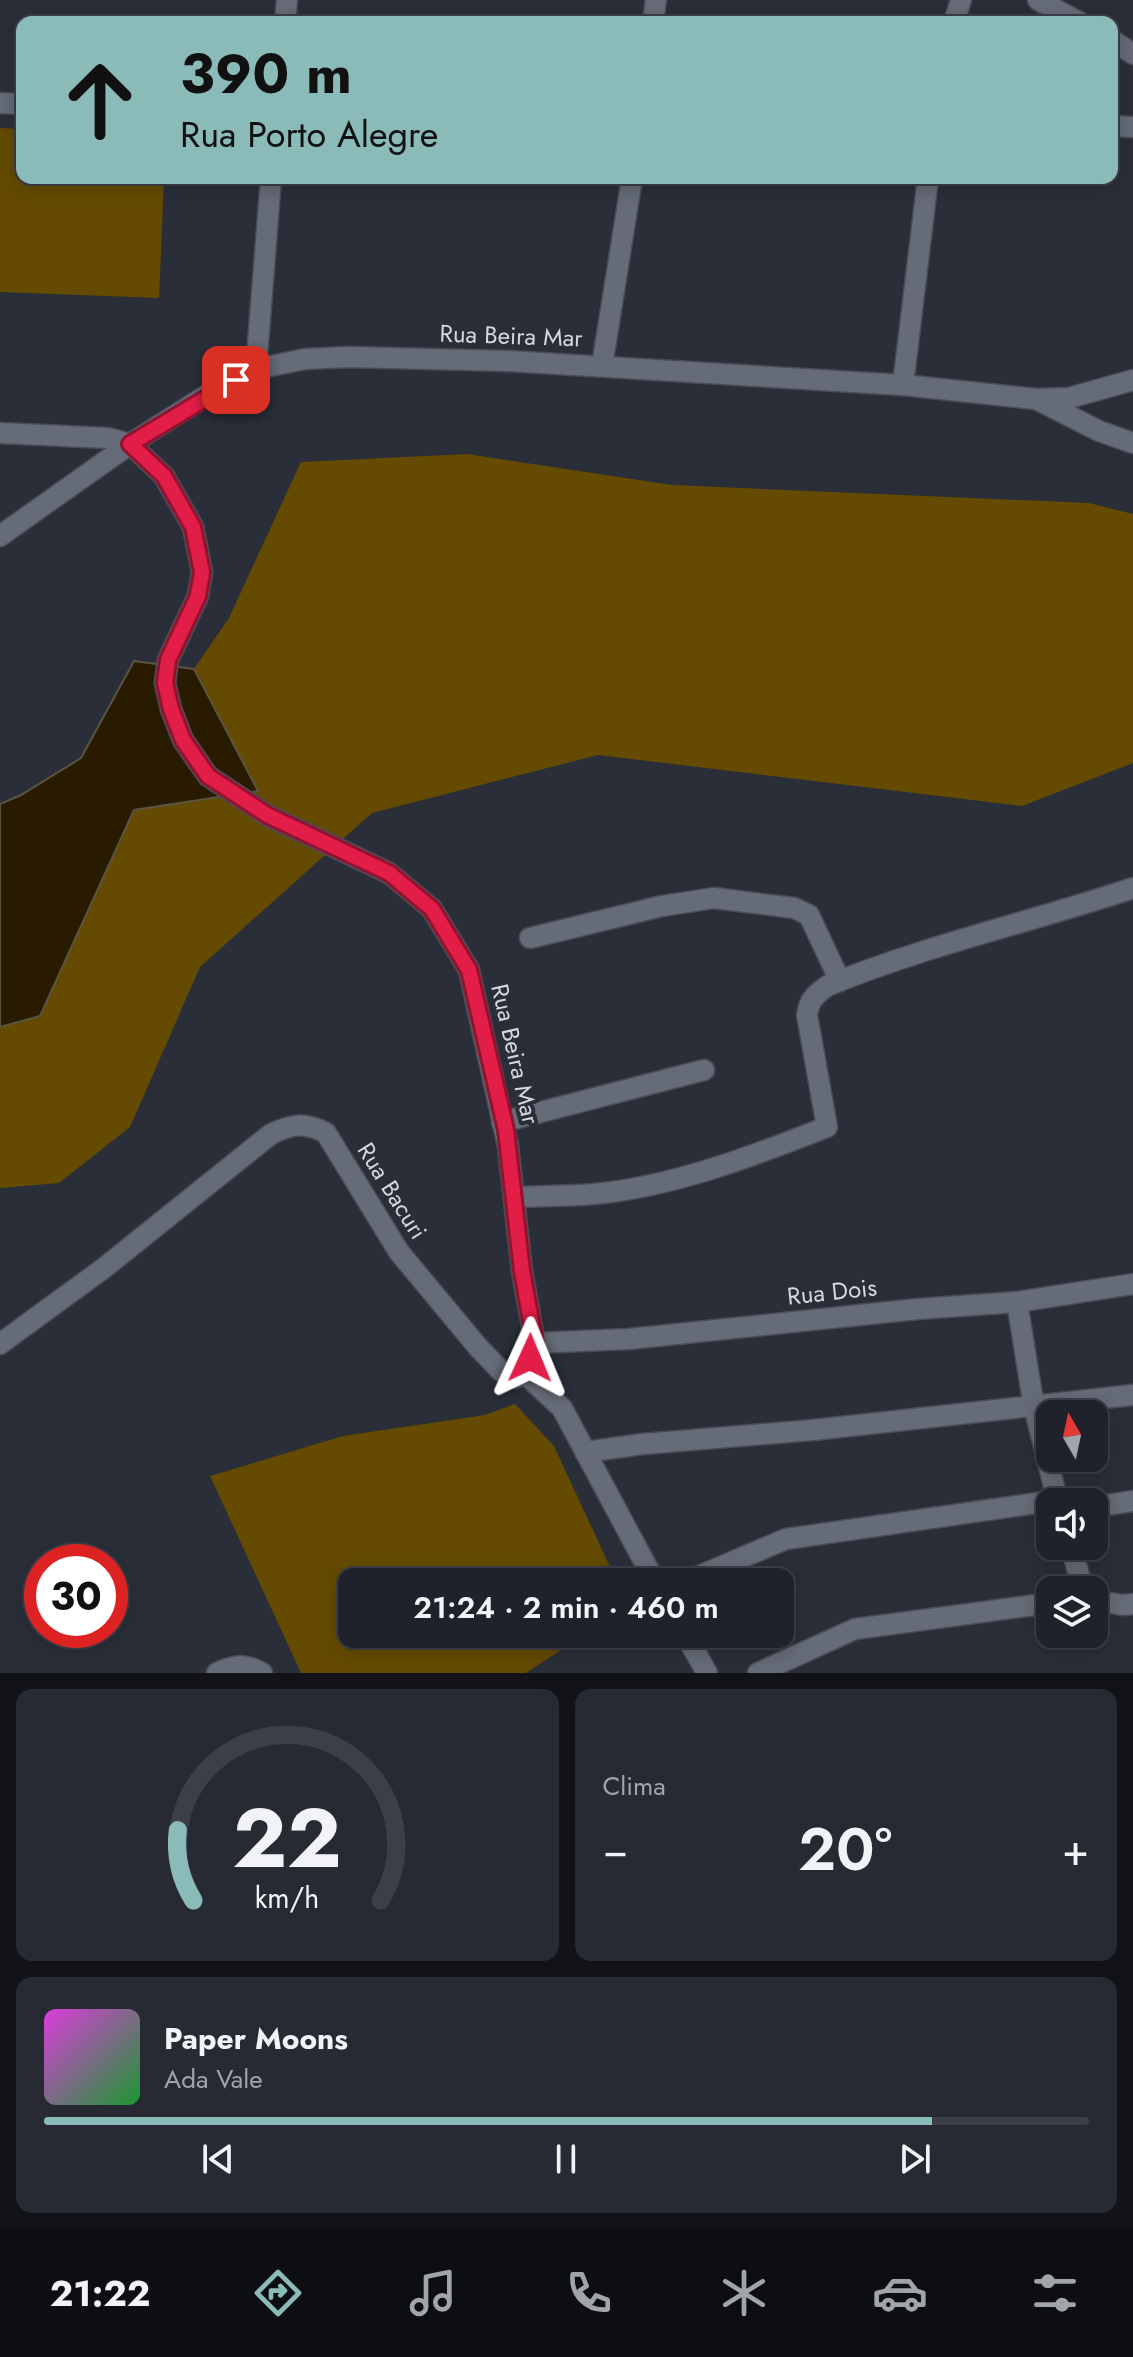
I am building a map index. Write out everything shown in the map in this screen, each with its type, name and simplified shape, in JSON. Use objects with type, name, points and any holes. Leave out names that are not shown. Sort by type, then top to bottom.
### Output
[{"type":"street","points":[[1038,0],[1068,16]]},
{"type":"street","points":[[256,369],[271,184]]},
{"type":"street","points":[[602,366],[631,184]]},
{"type":"street","points":[[903,385],[927,184]]},
{"type":"street","name":"Rua Beira Mar","points":[[0,536],[130,444],[215,390],[256,369],[305,359],[348,357],[602,366],[903,385],[1036,399],[1069,398],[1133,380]]},
{"type":"street","points":[[1036,399],[1086,425],[1133,443]]},
{"type":"street","points":[[0,433],[108,438],[130,444]]},
{"type":"street","name":"Rua Beira Mar","points":[[130,444],[164,476],[193,527],[202,572],[198,596],[168,660],[165,683],[183,740],[208,776],[267,815],[389,873],[432,909],[469,970],[506,1130],[522,1271],[535,1343],[525,1374]]},
{"type":"street","points":[[514,1197],[597,1194],[689,1175],[750,1157],[827,1127],[807,1015],[809,1002],[827,986],[897,960],[1133,888]]},
{"type":"street","points":[[530,938],[662,906],[714,898],[794,908],[809,915],[840,981]]},
{"type":"street","points":[[502,1122],[704,1070]]},
{"type":"street","name":"Rua Bacuri","points":[[0,1344],[104,1268],[271,1134],[288,1125],[308,1124],[326,1133],[399,1252],[478,1347],[501,1371],[515,1378],[525,1374],[562,1408],[647,1568]]},
{"type":"street","name":"Rua Dois","points":[[535,1343],[629,1339],[918,1309],[1017,1302],[1133,1284]]},
{"type":"street","points":[[1017,1302],[1034,1407],[1055,1488]]},
{"type":"street","points":[[585,1452],[1133,1395]]},
{"type":"street","points":[[1108,1505],[1133,1501]]},
{"type":"street","points":[[718,1568],[786,1539],[1036,1504]]},
{"type":"street","points":[[1108,1602],[1133,1604]]},
{"type":"street","points":[[758,1673],[855,1629],[1036,1605]]},
{"type":"street","points":[[693,1648],[707,1673]]},
{"type":"street","points":[[217,1673],[246,1665],[262,1673]]},
{"type":"shaded area","points":[[0,128],[16,129],[16,184],[164,184],[159,298],[0,292]]},
{"type":"shaded area","points":[[467,454],[672,485],[1089,503],[1133,514],[1133,763],[1022,806],[598,755],[372,813],[200,967],[130,1127],[59,1183],[0,1188],[0,1027],[40,1015],[134,810],[257,791],[194,669],[229,618],[301,462]]},
{"type":"shaded area","points":[[134,661],[194,669],[258,791],[134,810],[40,1016],[0,1027],[0,804],[21,795],[81,758]]},
{"type":"shaded area","points":[[515,1404],[554,1446],[611,1568],[338,1568],[338,1648],[564,1648],[526,1673],[301,1673],[210,1476],[343,1436],[485,1415]]},
{"type":"route","points":[[236,380],[130,444],[164,476],[193,527],[202,572],[198,596],[168,660],[165,683],[171,709],[183,740],[208,776],[267,815],[389,873],[432,909],[469,970],[506,1130],[522,1271],[535,1343],[530,1358]]}]
